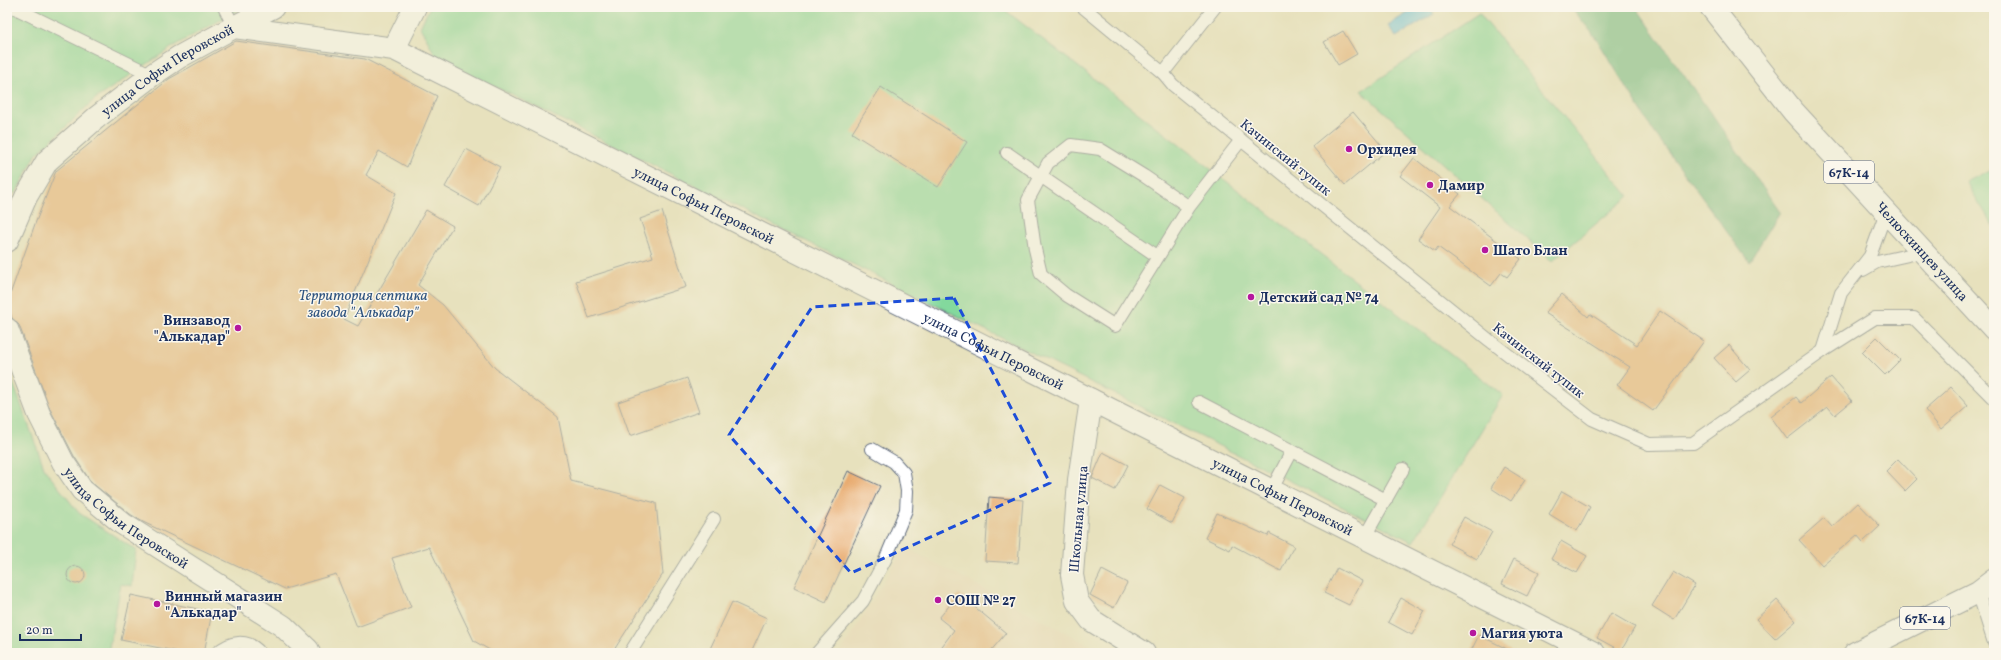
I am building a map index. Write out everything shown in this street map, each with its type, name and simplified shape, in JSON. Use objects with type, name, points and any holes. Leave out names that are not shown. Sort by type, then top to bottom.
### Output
[{"type":"street","points":[[234,27],[272,7]]},
{"type":"street","points":[[394,48],[415,7]]},
{"type":"street","name":"Челюскинцев улица","points":[[1711,7],[1793,111],[1994,330]]},
{"type":"street","name":"улица Софьи Перовской","points":[[8,234],[26,197],[47,161],[96,118],[152,75],[179,57],[234,27],[394,48],[1594,653]]},
{"type":"street","name":"улица Софьи Перовской","points":[[7,329],[39,414],[63,462],[82,490],[123,524],[283,626],[308,650],[309,653]]},
{"type":"street","name":"Школьная улица","points":[[1091,400],[1079,480],[1072,575],[1077,601],[1091,620],[1144,653]]},
{"type":"street","name":"67К-14","points":[[1854,653],[1986,586]]},
{"type":"lane","points":[[13,7],[152,75]]},
{"type":"lane","points":[[224,7],[234,27]]},
{"type":"lane","name":"Качинский тупик","points":[[1083,7],[1163,73],[1173,85],[1489,340],[1592,419],[1649,444],[1694,443],[1823,351],[1875,318],[1914,318],[1994,399]]},
{"type":"lane","points":[[1163,73],[1215,7]]},
{"type":"lane","points":[[1189,207],[1144,176],[1100,149],[1071,145],[1048,163],[1028,200],[1034,249],[1041,274],[1066,295],[1115,326],[1157,256],[1189,207],[1241,140]]},
{"type":"lane","points":[[1007,153],[1157,256]]},
{"type":"lane","points":[[1823,351],[1841,293],[1870,256],[1886,212]]},
{"type":"lane","points":[[1857,274],[1877,262],[1922,252]]},
{"type":"lane","points":[[1198,402],[1386,500]]},
{"type":"lane","points":[[817,653],[863,601],[885,560],[906,510],[907,491],[904,473],[894,462],[872,450]]},
{"type":"lane","points":[[1271,490],[1292,451]]},
{"type":"lane","points":[[1364,538],[1403,469]]},
{"type":"lane","points":[[630,653],[714,519]]},
{"type":"lane","points":[[1986,586],[1994,643]]},
{"type":"lane","points":[[217,653],[223,647],[232,643],[241,643],[250,645],[260,653]]},
{"type":"highlighted area","points":[[954,298],[1050,483],[851,573],[729,435],[812,307]]},
{"type":"shaded area","name":"СОШ № 27","points":[[905,547],[1104,653],[840,653]]},
{"type":"green space","points":[[7,7],[244,7],[177,44],[95,99],[36,155],[16,193],[7,194]]},
{"type":"green space","points":[[430,7],[1001,7],[1503,395],[1413,542],[437,58],[420,27]]},
{"type":"green space","points":[[1571,7],[1636,7],[1780,212],[1749,262],[1654,132],[1596,38]]},
{"type":"green space","points":[[1479,13],[1629,196],[1552,261],[1361,91]]},
{"type":"green space","points":[[1994,168],[1994,227],[1966,182]]},
{"type":"green space","points":[[7,366],[45,470],[79,513],[136,550],[132,586],[121,584],[108,653],[29,653],[7,650]]},
{"type":"water","points":[[1418,7],[1429,7],[1434,14],[1396,37],[1388,25]]},
{"type":"building","points":[[1343,31],[1357,54],[1338,65],[1324,42]]},
{"type":"building","name":"Винзавод \"Алькадар\"","points":[[236,41],[365,59],[437,96],[407,167],[379,151],[366,175],[396,193],[344,319],[358,326],[426,210],[453,226],[418,285],[443,305],[495,368],[558,417],[571,481],[656,503],[663,574],[612,653],[495,653],[474,641],[429,547],[392,558],[411,607],[357,627],[336,574],[285,589],[143,522],[130,514],[91,482],[74,456],[50,409],[19,325],[12,318],[7,303],[35,224],[56,171],[169,79]]},
{"type":"building","points":[[881,87],[967,142],[938,187],[852,133]]},
{"type":"building","name":"Орхидея","points":[[1353,112],[1386,151],[1345,185],[1312,146]]},
{"type":"building","points":[[466,149],[500,167],[479,206],[445,187]]},
{"type":"building","points":[[1414,158],[1460,194],[1450,206],[1521,259],[1507,277],[1501,273],[1491,286],[1438,247],[1435,251],[1418,239],[1440,207],[1400,176]]},
{"type":"building","points":[[662,211],[686,287],[589,318],[576,281],[653,257],[640,219]]},
{"type":"building","points":[[1562,294],[1588,317],[1590,314],[1637,345],[1660,311],[1704,341],[1653,411],[1617,385],[1630,367],[1545,313]]},
{"type":"building","points":[[1877,337],[1900,360],[1885,375],[1862,352]]},
{"type":"building","points":[[1729,345],[1750,370],[1736,382],[1714,358]]},
{"type":"building","points":[[1831,377],[1852,401],[1835,415],[1828,407],[1787,439],[1771,417],[1796,397],[1801,403]]},
{"type":"building","points":[[687,378],[699,412],[630,436],[618,402]]},
{"type":"building","points":[[1951,387],[1968,406],[1941,429],[1925,410]]},
{"type":"building","points":[[1103,452],[1128,465],[1115,490],[1092,478]]},
{"type":"building","points":[[1898,459],[1917,479],[1905,491],[1886,471]]},
{"type":"building","points":[[1504,467],[1525,480],[1511,501],[1491,488]]},
{"type":"building","points":[[848,471],[880,486],[826,602],[794,587]]},
{"type":"building","points":[[1160,485],[1185,498],[1172,523],[1147,509]]},
{"type":"building","points":[[1562,491],[1590,507],[1577,531],[1549,514]]},
{"type":"building","points":[[989,497],[1023,500],[1018,563],[985,561]]},
{"type":"building","points":[[1858,503],[1880,526],[1863,542],[1857,535],[1822,565],[1799,540],[1824,518],[1832,527]]},
{"type":"building","points":[[1217,513],[1268,536],[1269,533],[1294,546],[1281,571],[1232,545],[1230,550],[1205,538]]},
{"type":"building","points":[[1464,517],[1492,532],[1477,559],[1449,544]]},
{"type":"building","points":[[1561,541],[1587,556],[1577,573],[1551,559]]},
{"type":"building","points":[[1514,559],[1539,572],[1527,596],[1502,584]]},
{"type":"building","points":[[72,566],[80,566],[85,571],[83,582],[80,584],[72,584],[67,579],[67,571]]},
{"type":"building","points":[[1337,568],[1362,581],[1349,605],[1324,593]]},
{"type":"building","points":[[1102,570],[1127,583],[1114,608],[1090,595]]},
{"type":"building","points":[[1673,572],[1695,585],[1674,620],[1652,606]]},
{"type":"building","name":"СОШ № 27","points":[[959,594],[1006,633],[989,653],[937,653],[954,630],[939,618]]},
{"type":"building","points":[[131,595],[212,612],[204,653],[184,653],[121,640]]},
{"type":"building","points":[[1401,598],[1425,611],[1412,635],[1388,622]]},
{"type":"building","points":[[1777,600],[1796,621],[1775,639],[1756,619]]},
{"type":"building","points":[[732,602],[767,618],[751,653],[708,653]]},
{"type":"building","points":[[1611,613],[1635,627],[1621,651],[1597,638]]},
{"type":"building","points":[[1479,635],[1515,653],[1470,653]]},
{"type":"place","name":"Орхидея","points":[[1349,149]]},
{"type":"place","name":"Дамир","points":[[1430,185]]},
{"type":"place","name":"Шато Блан","points":[[1485,250]]},
{"type":"place","name":"Детский сад № 74","points":[[1251,297]]},
{"type":"place","name":"Винзавод \"Алькадар\"","points":[[238,328]]},
{"type":"place","name":"СОШ № 27","points":[[938,600]]},
{"type":"place","name":"Винный магазин \"Алькадар\"","points":[[157,604]]},
{"type":"place","name":"Магия уюта","points":[[1473,633]]},
{"type":"water label","name":"Территория септика завода \"Алькадар\"","points":[[363,304]]}]
